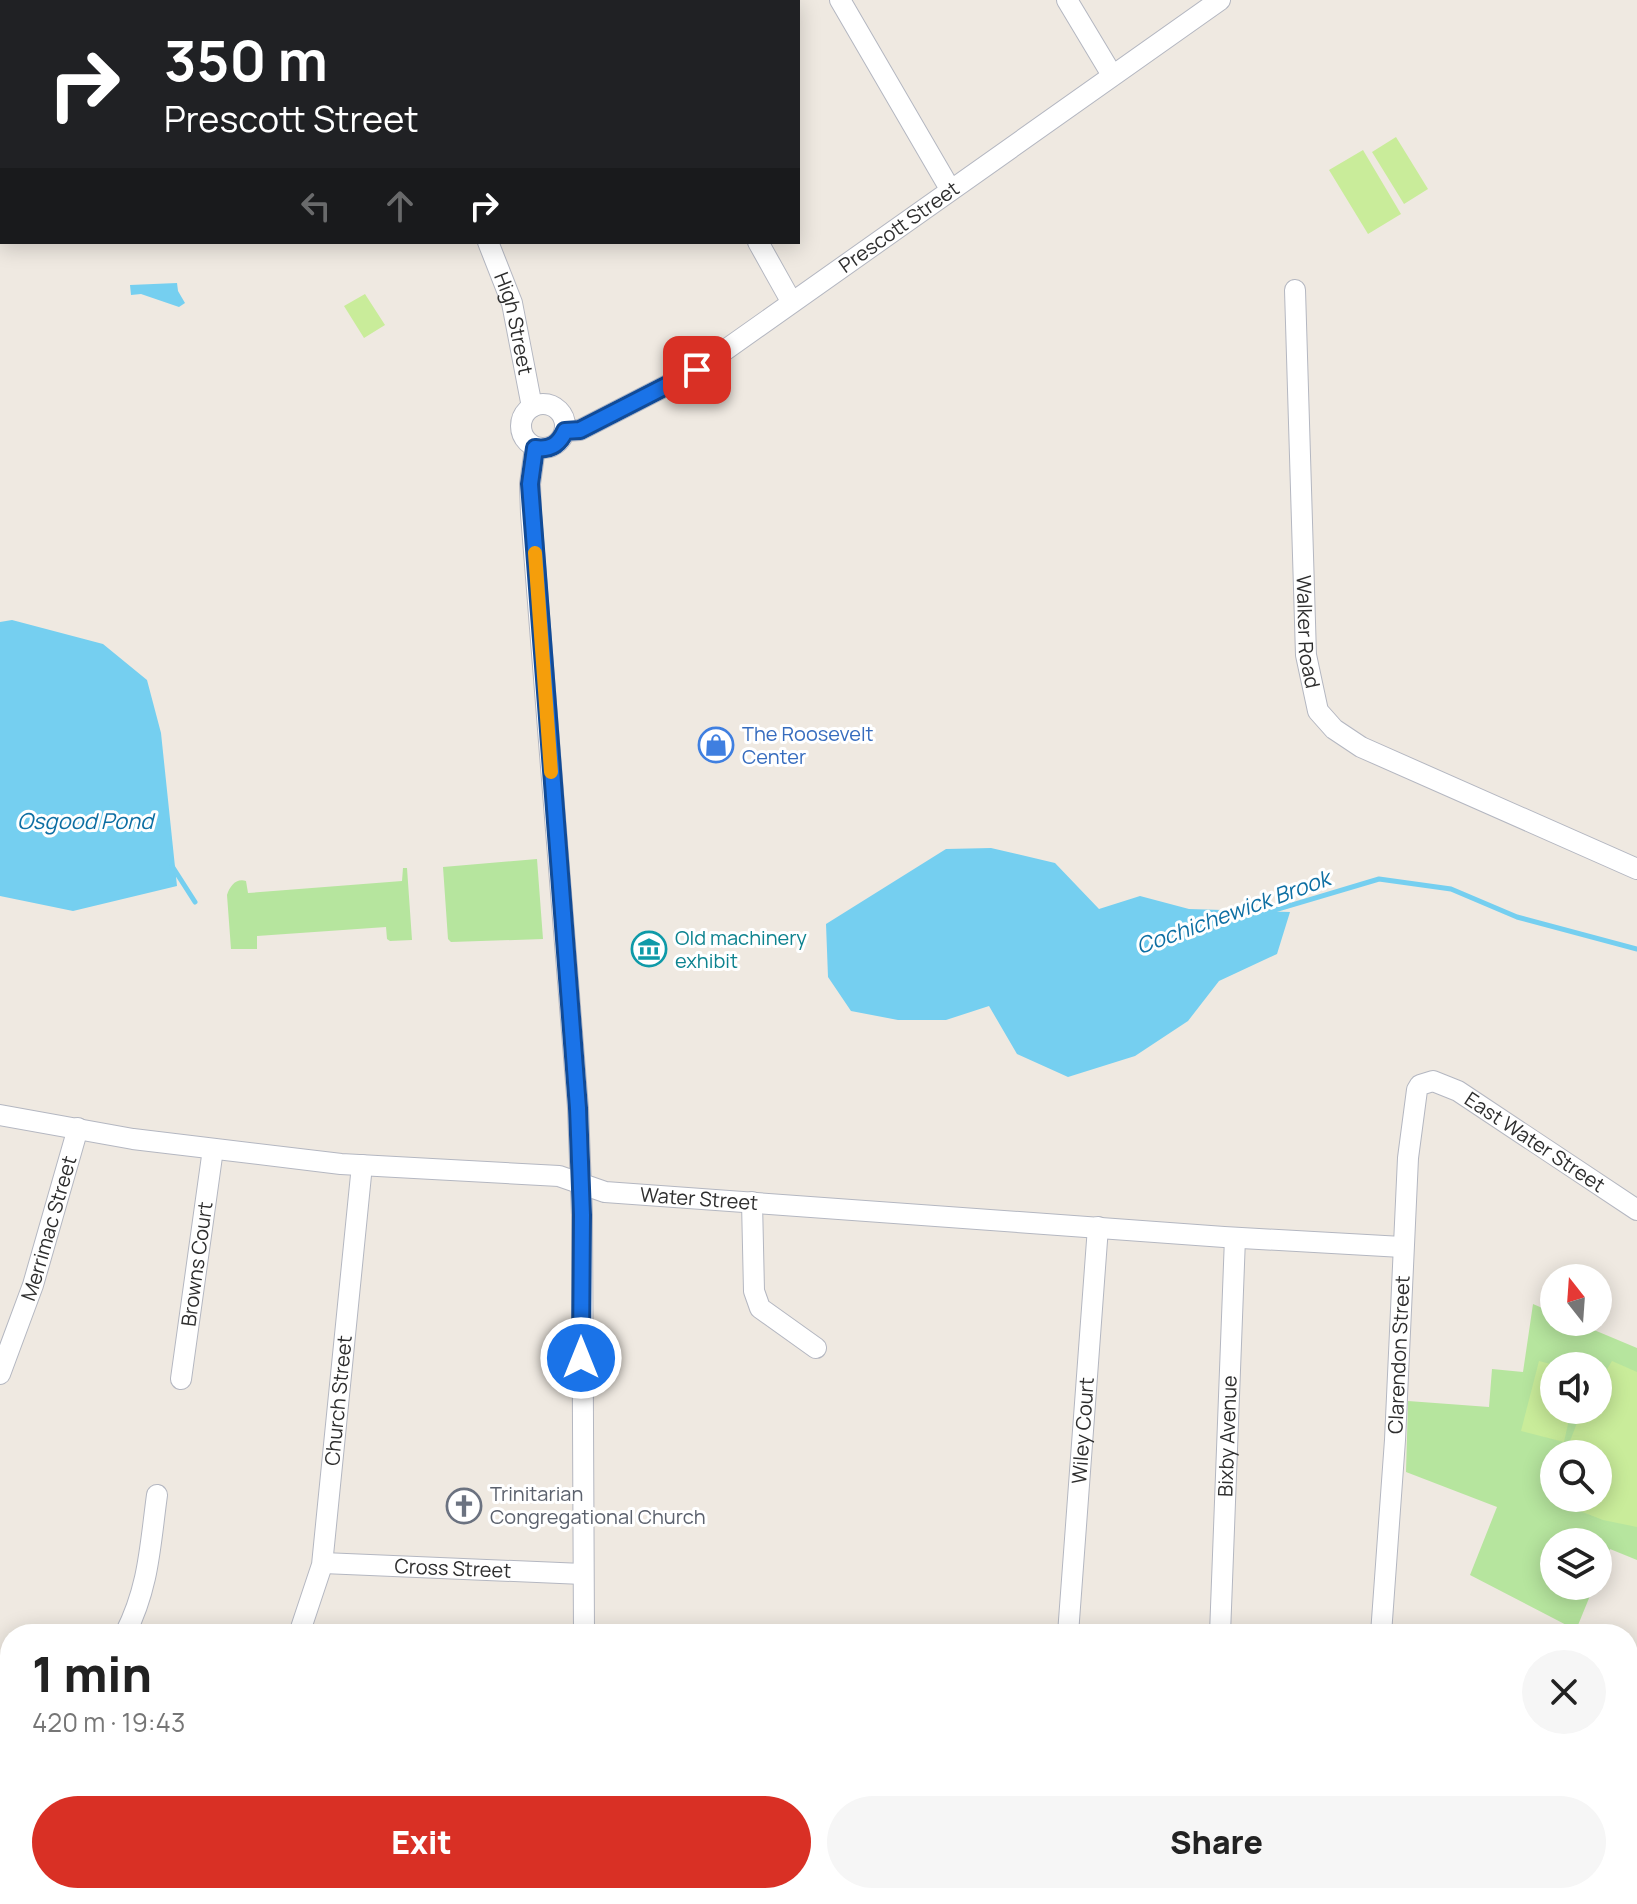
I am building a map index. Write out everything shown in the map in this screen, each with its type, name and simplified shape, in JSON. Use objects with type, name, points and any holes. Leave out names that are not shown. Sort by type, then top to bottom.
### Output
[{"type":"street","points":[[840,0],[950,189]]},
{"type":"street","points":[[1067,0],[1112,75]]},
{"type":"street","name":"Prescott Street","points":[[565,431],[580,430],[697,370],[1220,0]]},
{"type":"street","name":"High Street","points":[[489,244],[512,303],[532,407]]},
{"type":"street","points":[[759,244],[791,301]]},
{"type":"street","name":"Walker Road","points":[[1295,290],[1306,655],[1318,711],[1334,729],[1361,747],[1637,869]]},
{"type":"street","points":[[545,404],[558,410],[565,431],[557,444],[550,448],[535,448],[528,444],[520,431],[522,417],[532,407],[545,404]]},
{"type":"street","points":[[535,448],[530,484],[531,514],[578,1108],[582,1215],[584,1624]]},
{"type":"street","name":"East Water Street","points":[[1428,1081],[1458,1091],[1637,1210]]},
{"type":"street","name":"Clarendon Street","points":[[1382,1624],[1395,1440],[1410,1132],[1417,1090],[1428,1081]]},
{"type":"street","name":"Water Street","points":[[0,1115],[133,1139],[213,1149],[362,1165],[559,1176],[605,1192],[1235,1238],[1402,1247]]},
{"type":"street","name":"Merrimac Street","points":[[0,1374],[33,1285],[78,1128]]},
{"type":"street","name":"Browns Court","points":[[181,1379],[213,1149]]},
{"type":"street","name":"Church Street","points":[[302,1624],[323,1563],[362,1165]]},
{"type":"street","points":[[752,1202],[754,1291],[760,1308],[816,1348]]},
{"type":"street","name":"Wiley Court","points":[[1069,1624],[1098,1227]]},
{"type":"street","name":"Bixby Avenue","points":[[1220,1624],[1235,1238]]},
{"type":"street","points":[[130,1624],[146,1584],[157,1495]]},
{"type":"street","name":"Cross Street","points":[[323,1563],[583,1574]]},
{"type":"green space","points":[[1396,137],[1428,189],[1404,204],[1372,152]]},
{"type":"green space","points":[[1363,150],[1401,214],[1368,234],[1329,170]]},
{"type":"green space","points":[[365,294],[385,325],[364,338],[344,306]]},
{"type":"green space","points":[[537,859],[543,939],[451,942],[448,939],[443,867]]},
{"type":"green space","points":[[403,868],[407,868],[412,940],[390,941],[386,927],[257,936],[257,949],[231,949],[227,895],[236,882],[246,881],[248,893],[402,881]]},
{"type":"green space","points":[[1533,1304],[1540,1307],[1540,1336],[1608,1336],[1637,1348],[1637,1560],[1612,1550],[1612,1528],[1540,1528],[1540,1600],[1588,1600],[1578,1624],[1564,1624],[1470,1575],[1497,1507],[1406,1472],[1408,1401],[1489,1407],[1492,1369],[1523,1372]]},
{"type":"green space","points":[[1540,1361],[1540,1424],[1568,1424],[1564,1440],[1521,1431]]},
{"type":"green space","points":[[1612,1361],[1637,1372],[1637,1527],[1583,1512],[1612,1512],[1612,1440],[1570,1440],[1577,1424],[1612,1424]]},
{"type":"water","points":[[177,283],[185,303],[179,307],[141,294],[131,295],[130,285]]},
{"type":"water","name":"Osgood Pond","points":[[12,620],[103,644],[147,680],[161,733],[177,886],[73,911],[0,896],[0,622]]},
{"type":"water","points":[[991,848],[1055,863],[1099,909],[1140,896],[1189,909],[1290,912],[1277,954],[1219,981],[1188,1021],[1135,1056],[1068,1077],[1017,1054],[989,1006],[946,1020],[898,1020],[851,1011],[828,977],[826,924],[946,849]]},
{"type":"waterway","name":"Cochichewick Brook","points":[[172,866],[195,902]]},
{"type":"waterway","name":"Cochichewick Brook","points":[[1265,913],[1379,879],[1451,889],[1517,917],[1637,949]]},
{"type":"slow traffic","points":[[535,553],[551,772]]},
{"type":"place","name":"The Roosevelt Center","points":[[716,745]]},
{"type":"place","name":"Old machinery exhibit","points":[[649,949]]},
{"type":"place","name":"Trinitarian Congregational Church","points":[[464,1506]]},
{"type":"route","points":[[581,1358],[582,1215],[578,1108],[530,484],[535,448],[550,448],[557,444],[565,431],[580,430],[697,370]]}]
